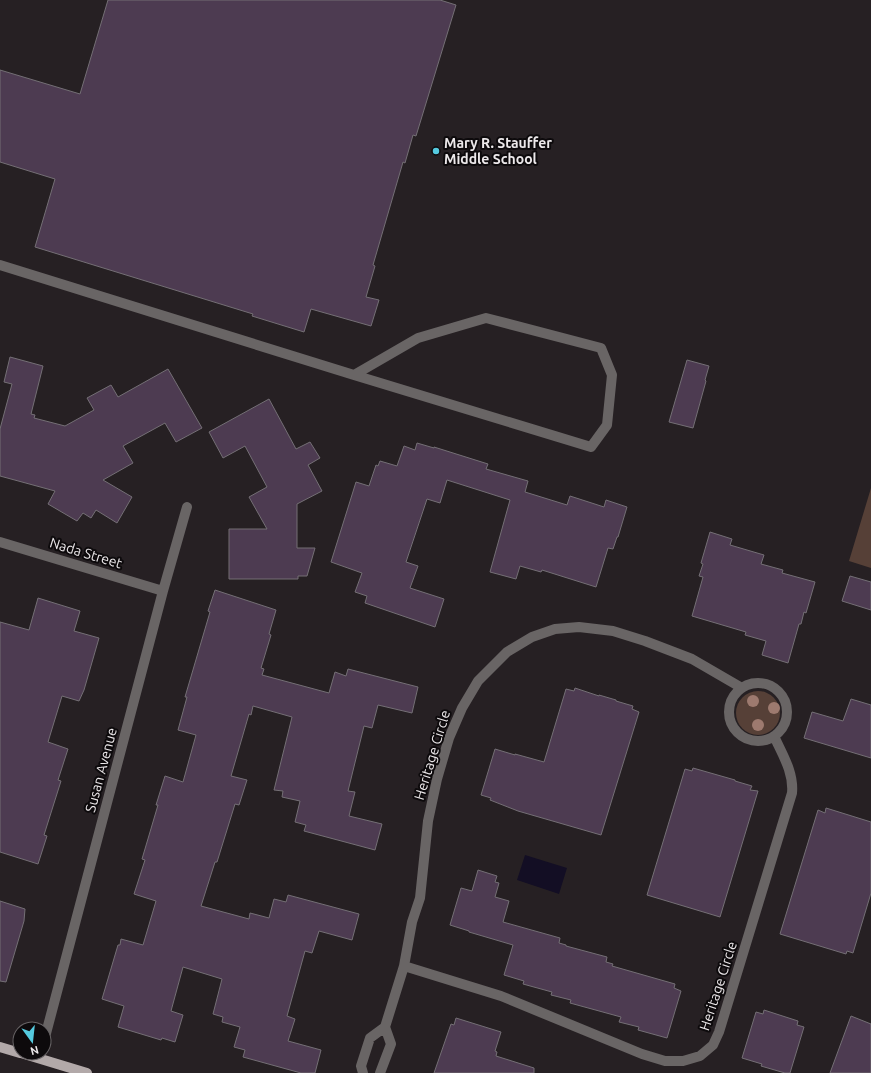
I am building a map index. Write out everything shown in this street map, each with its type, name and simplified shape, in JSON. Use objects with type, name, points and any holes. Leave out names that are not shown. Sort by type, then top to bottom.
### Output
[{"type":"main road","points":[[0,1047],[12,1051]]},
{"type":"main road","points":[[52,1060],[87,1073]]},
{"type":"street","points":[[0,265],[354,375],[591,447],[607,425],[612,375],[601,348],[486,318],[418,338],[354,375]]},
{"type":"street","name":"Susan Avenue","points":[[49,1021],[163,591],[187,507]]},
{"type":"street","name":"Nada Street","points":[[0,542],[163,591]]},
{"type":"street","name":"Heritage Circle","points":[[385,1026],[404,966],[412,922],[420,898],[428,821],[437,779],[449,738],[462,708],[478,681],[507,652],[532,637],[555,629],[579,627],[613,631],[645,641],[692,659],[742,688]]},
{"type":"street","points":[[759,683],[776,689],[782,696],[786,704],[787,713],[781,730],[774,736],[765,740],[746,738],[738,732],[732,724],[730,704],[742,688],[750,684],[759,683]]},
{"type":"street","name":"Heritage Circle","points":[[404,966],[501,996],[642,1054],[665,1061],[683,1061],[700,1056],[713,1045],[719,1032],[792,793],[793,783],[791,773],[774,736]]},
{"type":"street","points":[[363,1073],[361,1066],[370,1038],[385,1026],[390,1044],[380,1073]]},
{"type":"shaded area","points":[[871,488],[871,568],[849,561]]},
{"type":"shaded area","points":[[754,691],[762,691],[774,697],[780,709],[780,717],[774,729],[762,735],[754,735],[742,729],[736,717],[736,709],[742,697]]},
{"type":"shaded area","points":[[525,855],[567,868],[559,894],[517,880]]},
{"type":"building","points":[[108,0],[440,0],[456,5],[416,136],[413,135],[405,163],[403,162],[373,265],[375,266],[366,297],[379,300],[371,326],[311,309],[304,332],[252,316],[253,314],[35,247],[55,179],[0,162],[0,70],[80,94]]},
{"type":"building","points":[[10,357],[43,366],[31,414],[35,415],[34,418],[65,426],[94,410],[87,398],[111,385],[118,397],[168,369],[202,428],[176,442],[165,423],[123,446],[133,463],[103,480],[132,497],[117,523],[96,510],[91,518],[83,513],[77,521],[48,504],[55,491],[0,476],[0,429],[12,384],[4,382]]},
{"type":"building","points":[[687,360],[709,366],[693,428],[669,422]]},
{"type":"building","points":[[269,399],[296,449],[310,442],[320,458],[308,465],[322,491],[297,504],[297,548],[315,548],[307,576],[298,576],[298,579],[229,579],[229,529],[267,529],[249,497],[267,487],[245,446],[223,458],[209,432]]},
{"type":"building","points":[[417,443],[488,464],[486,469],[528,481],[525,492],[567,505],[570,496],[604,507],[606,500],[627,507],[613,549],[608,548],[596,587],[542,570],[541,572],[520,566],[516,579],[490,572],[510,500],[447,480],[440,503],[427,499],[406,562],[418,566],[410,588],[444,599],[435,627],[365,603],[367,596],[355,592],[362,573],[331,562],[356,482],[369,486],[376,465],[378,466],[380,461],[397,466],[404,446],[415,450]]},
{"type":"building","points":[[710,532],[732,539],[730,545],[764,555],[761,564],[783,570],[782,573],[815,582],[806,613],[804,612],[801,624],[799,624],[788,663],[762,655],[766,641],[745,635],[746,632],[692,616],[703,577],[699,576],[703,564],[701,563]]},
{"type":"building","points":[[850,576],[871,582],[871,610],[842,601]]},
{"type":"building","points":[[215,590],[276,610],[269,634],[271,635],[261,668],[264,669],[262,675],[329,693],[335,672],[346,676],[348,669],[418,687],[412,713],[378,705],[372,728],[364,726],[348,791],[355,792],[349,816],[382,824],[375,850],[304,831],[306,825],[295,822],[300,801],[282,797],[283,791],[274,790],[292,717],[253,706],[251,715],[249,714],[231,776],[247,780],[239,805],[235,804],[217,862],[215,862],[201,906],[249,919],[250,913],[269,918],[274,899],[286,902],[288,895],[359,914],[352,940],[319,931],[312,953],[305,951],[287,1016],[295,1019],[288,1041],[321,1050],[315,1073],[301,1073],[243,1057],[245,1050],[234,1047],[240,1027],[222,1022],[223,1017],[213,1014],[222,979],[183,967],[171,1011],[183,1015],[175,1042],[162,1038],[161,1040],[118,1027],[124,1006],[102,999],[121,939],[143,945],[156,901],[134,894],[145,860],[142,859],[165,776],[183,782],[196,735],[178,730],[187,697],[185,697]]},
{"type":"building","points":[[38,598],[80,611],[74,631],[99,638],[84,690],[79,701],[62,696],[48,742],[68,749],[58,780],[61,781],[44,835],[47,836],[38,864],[0,852],[0,622],[29,630]]},
{"type":"building","points":[[575,688],[633,706],[632,709],[639,712],[601,835],[518,811],[490,800],[491,798],[481,795],[495,749],[544,762],[566,689],[574,691]]},
{"type":"building","points":[[851,699],[871,705],[871,758],[804,738],[812,712],[843,721]]},
{"type":"building","points":[[693,768],[752,786],[750,790],[758,791],[720,917],[647,895],[685,769],[692,771]]},
{"type":"building","points":[[826,808],[871,822],[871,893],[853,953],[847,951],[846,954],[780,934],[818,810],[825,813]]},
{"type":"building","points":[[478,870],[497,876],[495,882],[499,883],[495,897],[509,901],[503,922],[560,938],[559,943],[566,946],[607,957],[606,962],[613,964],[612,966],[675,984],[674,988],[681,991],[667,1038],[638,1030],[639,1027],[619,1022],[621,1017],[570,1003],[571,1000],[551,995],[552,992],[523,984],[524,981],[504,975],[513,945],[450,925],[461,888],[472,891]]},
{"type":"building","points":[[0,901],[25,909],[24,921],[6,982],[0,981]]},
{"type":"building","points":[[764,1010],[798,1021],[797,1025],[804,1027],[790,1073],[761,1066],[762,1064],[742,1058],[756,1012],[763,1014]]},
{"type":"building","points":[[851,1016],[871,1024],[871,1073],[830,1073]]},
{"type":"building","points":[[456,1018],[501,1032],[495,1051],[497,1052],[496,1056],[534,1068],[534,1073],[434,1073],[451,1024],[454,1025]]},
{"type":"place","name":"Mary R. Stauffer Middle School","points":[[436,151]]}]
